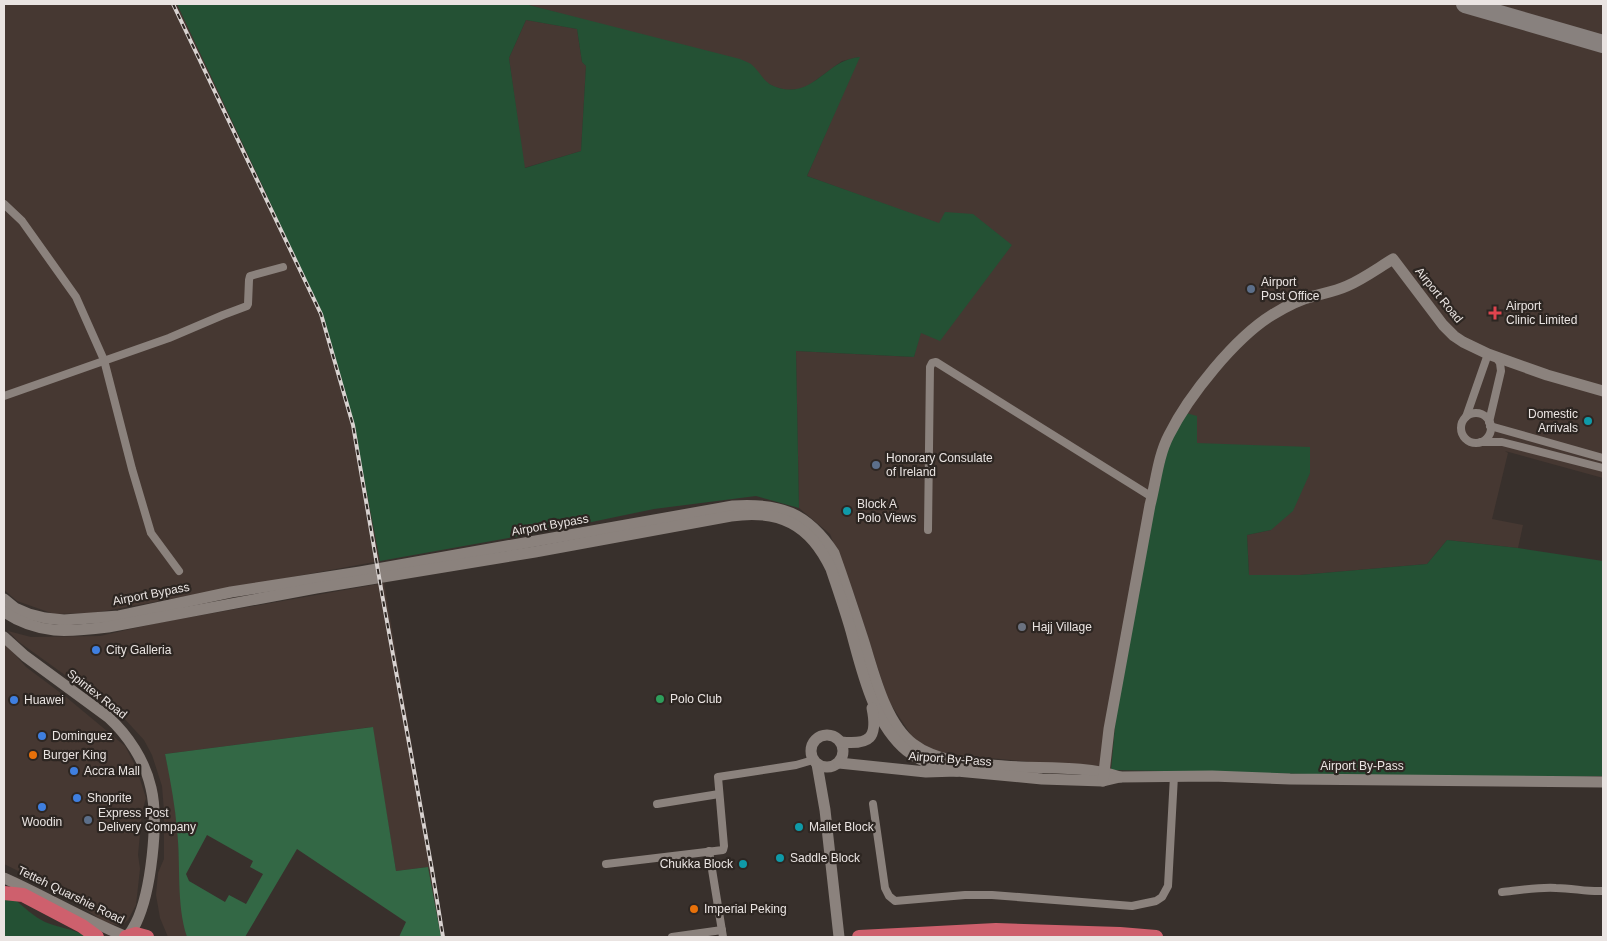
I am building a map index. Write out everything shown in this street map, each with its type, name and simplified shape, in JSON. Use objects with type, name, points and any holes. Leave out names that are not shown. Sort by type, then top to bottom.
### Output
[{"type":"highway","points":[[4,893],[23,895],[82,926],[97,937]]},
{"type":"highway","points":[[859,937],[996,930],[1156,937]]},
{"type":"highway","points":[[127,937],[136,934],[147,937]]},
{"type":"main road","name":"Airport Road","points":[[1152,497],[1168,436],[1214,368],[1235,345],[1272,314],[1307,298],[1347,286],[1393,259],[1443,325],[1454,336],[1492,355],[1547,375]]},
{"type":"main road","points":[[1547,375],[1603,391]]},
{"type":"main road","points":[[1547,375],[1556,384],[1603,399]]},
{"type":"main road","points":[[1103,776],[1109,730],[1152,497]]},
{"type":"main road","name":"Airport Bypass","points":[[4,599],[15,608],[45,618],[64,620],[119,616],[241,590],[360,572],[733,506],[774,507],[788,510],[810,523],[821,534],[834,553],[880,691],[898,728],[913,744],[958,766]]},
{"type":"main road","name":"Airport Bypass","points":[[4,612],[17,620],[46,630],[75,631],[108,627],[316,588],[535,552],[731,516],[748,514],[780,518],[807,533],[823,552],[835,582],[871,698],[897,741],[906,750],[929,764],[958,766]]},
{"type":"main road","name":"Spintex Road","points":[[4,637],[25,656],[108,717],[120,728],[148,774],[154,800],[150,871],[136,923],[127,937]]},
{"type":"main road","points":[[841,742],[864,742],[872,734],[875,721],[871,698]]},
{"type":"main road","points":[[825,810],[827,779],[843,753],[841,742],[836,737],[829,735],[821,736],[815,740],[811,753],[815,762],[825,810],[838,937]]},
{"type":"main road","points":[[815,762],[821,767],[835,765]]},
{"type":"main road","name":"Airport By-Pass","points":[[835,765],[926,772],[958,766],[1004,766],[1120,777],[1174,776],[1603,782]]},
{"type":"main road","name":"Tetteh Quarshie Road","points":[[4,878],[25,886],[99,925],[127,937]]},
{"type":"street","points":[[4,204],[22,221],[76,297],[104,360],[132,469],[151,533],[179,571]]},
{"type":"street","points":[[4,396],[169,338],[247,306],[248,280],[250,276],[283,267]]},
{"type":"street","points":[[1481,442],[1488,436],[1501,370],[1500,363],[1492,355],[1461,428],[1463,436],[1473,443],[1502,442],[1603,468]]},
{"type":"street","points":[[928,530],[930,367],[932,363],[936,362],[1152,497]]},
{"type":"street","points":[[1466,417],[1472,414],[1479,414],[1485,417],[1490,424],[1603,458]]},
{"type":"street","points":[[606,864],[724,849],[717,778],[719,776],[815,762]]},
{"type":"street","points":[[873,804],[885,888],[889,896],[895,901],[965,895],[992,895],[1132,906],[1156,901],[1162,897],[1168,886],[1174,776]]},
{"type":"street","points":[[657,804],[719,794]]},
{"type":"street","points":[[672,937],[723,934],[709,851]]},
{"type":"street","points":[[1502,892],[1555,888],[1578,891],[1603,891]]},
{"type":"shaded area","points":[[4,4],[177,4],[265,191],[328,333],[361,463],[380,561],[94,613],[54,614],[17,601],[4,590]]},
{"type":"shaded area","points":[[525,4],[1603,4],[1603,478],[1505,451],[1508,453],[1492,519],[1523,525],[1518,548],[1447,540],[1427,564],[1300,575],[1249,575],[1247,535],[1271,530],[1197,443],[1197,416],[1121,661],[1111,770],[939,753],[913,738],[888,700],[854,594],[830,534],[799,508],[796,351],[914,357],[939,224],[807,176],[859,57],[842,61],[808,86],[786,90],[765,82],[751,65]]},
{"type":"shaded area","points":[[526,20],[577,29],[582,62],[586,66],[581,151],[524,168],[509,58]]},
{"type":"shaded area","points":[[384,583],[445,937],[441,937],[428,867],[396,871],[372,727],[165,754],[173,790],[178,831],[181,904],[187,937],[168,937],[160,918],[156,895],[158,873],[164,859],[164,811],[162,786],[152,755],[144,740],[122,716],[19,642],[8,631],[31,637],[100,636],[157,623]]},
{"type":"shaded area","points":[[4,642],[26,667],[66,697],[125,746],[136,767],[146,798],[142,812],[138,855],[140,869],[136,905],[128,920],[121,926],[106,923],[71,897],[4,864]]},
{"type":"green space","points":[[177,4],[525,4],[740,59],[751,64],[772,85],[789,90],[810,84],[838,64],[848,59],[860,57],[807,176],[939,223],[945,212],[973,214],[1012,245],[940,341],[921,333],[914,357],[796,351],[799,508],[756,496],[654,509],[553,530],[380,561],[361,463],[328,333],[265,191]],"holes":[[[526,20],[577,29],[582,62],[586,66],[581,151],[525,168],[509,58]]]},
{"type":"green space","points":[[1186,413],[1197,416],[1197,443],[1310,447],[1310,473],[1293,511],[1271,530],[1247,535],[1249,575],[1300,575],[1427,564],[1447,540],[1518,548],[1603,561],[1603,776],[1514,778],[1111,770],[1121,661],[1157,479],[1174,433]]},
{"type":"green space","points":[[373,727],[396,871],[428,867],[441,937],[399,937],[406,922],[297,849],[245,937],[187,937],[181,911],[175,811],[165,754]],"holes":[[[207,835],[253,861],[250,867],[263,874],[246,904],[229,895],[225,902],[189,881],[186,874]]]},
{"type":"green space","points":[[13,898],[41,920],[87,937],[4,937],[4,899]]},
{"type":"taxiway","points":[[1465,4],[1603,44]]},
{"type":"railway","points":[[173,4],[321,314],[353,425],[443,937]]},
{"type":"place","name":"Airport Post Office","points":[[1251,289]]},
{"type":"place","name":"Airport Clinic Limited","points":[[1495,313]]},
{"type":"place","name":"Domestic Arrivals","points":[[1588,421]]},
{"type":"place","name":"Honorary Consulate of Ireland","points":[[876,465]]},
{"type":"place","name":"Block A Polo Views","points":[[847,511]]},
{"type":"place","name":"Hajj Village","points":[[1022,627]]},
{"type":"place","name":"City Galleria","points":[[96,650]]},
{"type":"place","name":"Polo Club","points":[[660,699]]},
{"type":"place","name":"Huawei","points":[[14,700]]},
{"type":"place","name":"Dominguez","points":[[42,736]]},
{"type":"place","name":"Burger King","points":[[33,755]]},
{"type":"place","name":"Accra Mall","points":[[74,771]]},
{"type":"place","name":"Shoprite","points":[[77,798]]},
{"type":"place","name":"Woodin","points":[[42,807]]},
{"type":"place","name":"Express Post Delivery Company","points":[[88,820]]},
{"type":"place","name":"Mallet Block","points":[[799,827]]},
{"type":"place","name":"Saddle Block","points":[[780,858]]},
{"type":"place","name":"Chukka Block","points":[[743,864]]},
{"type":"place","name":"Imperial Peking","points":[[694,909]]}]
